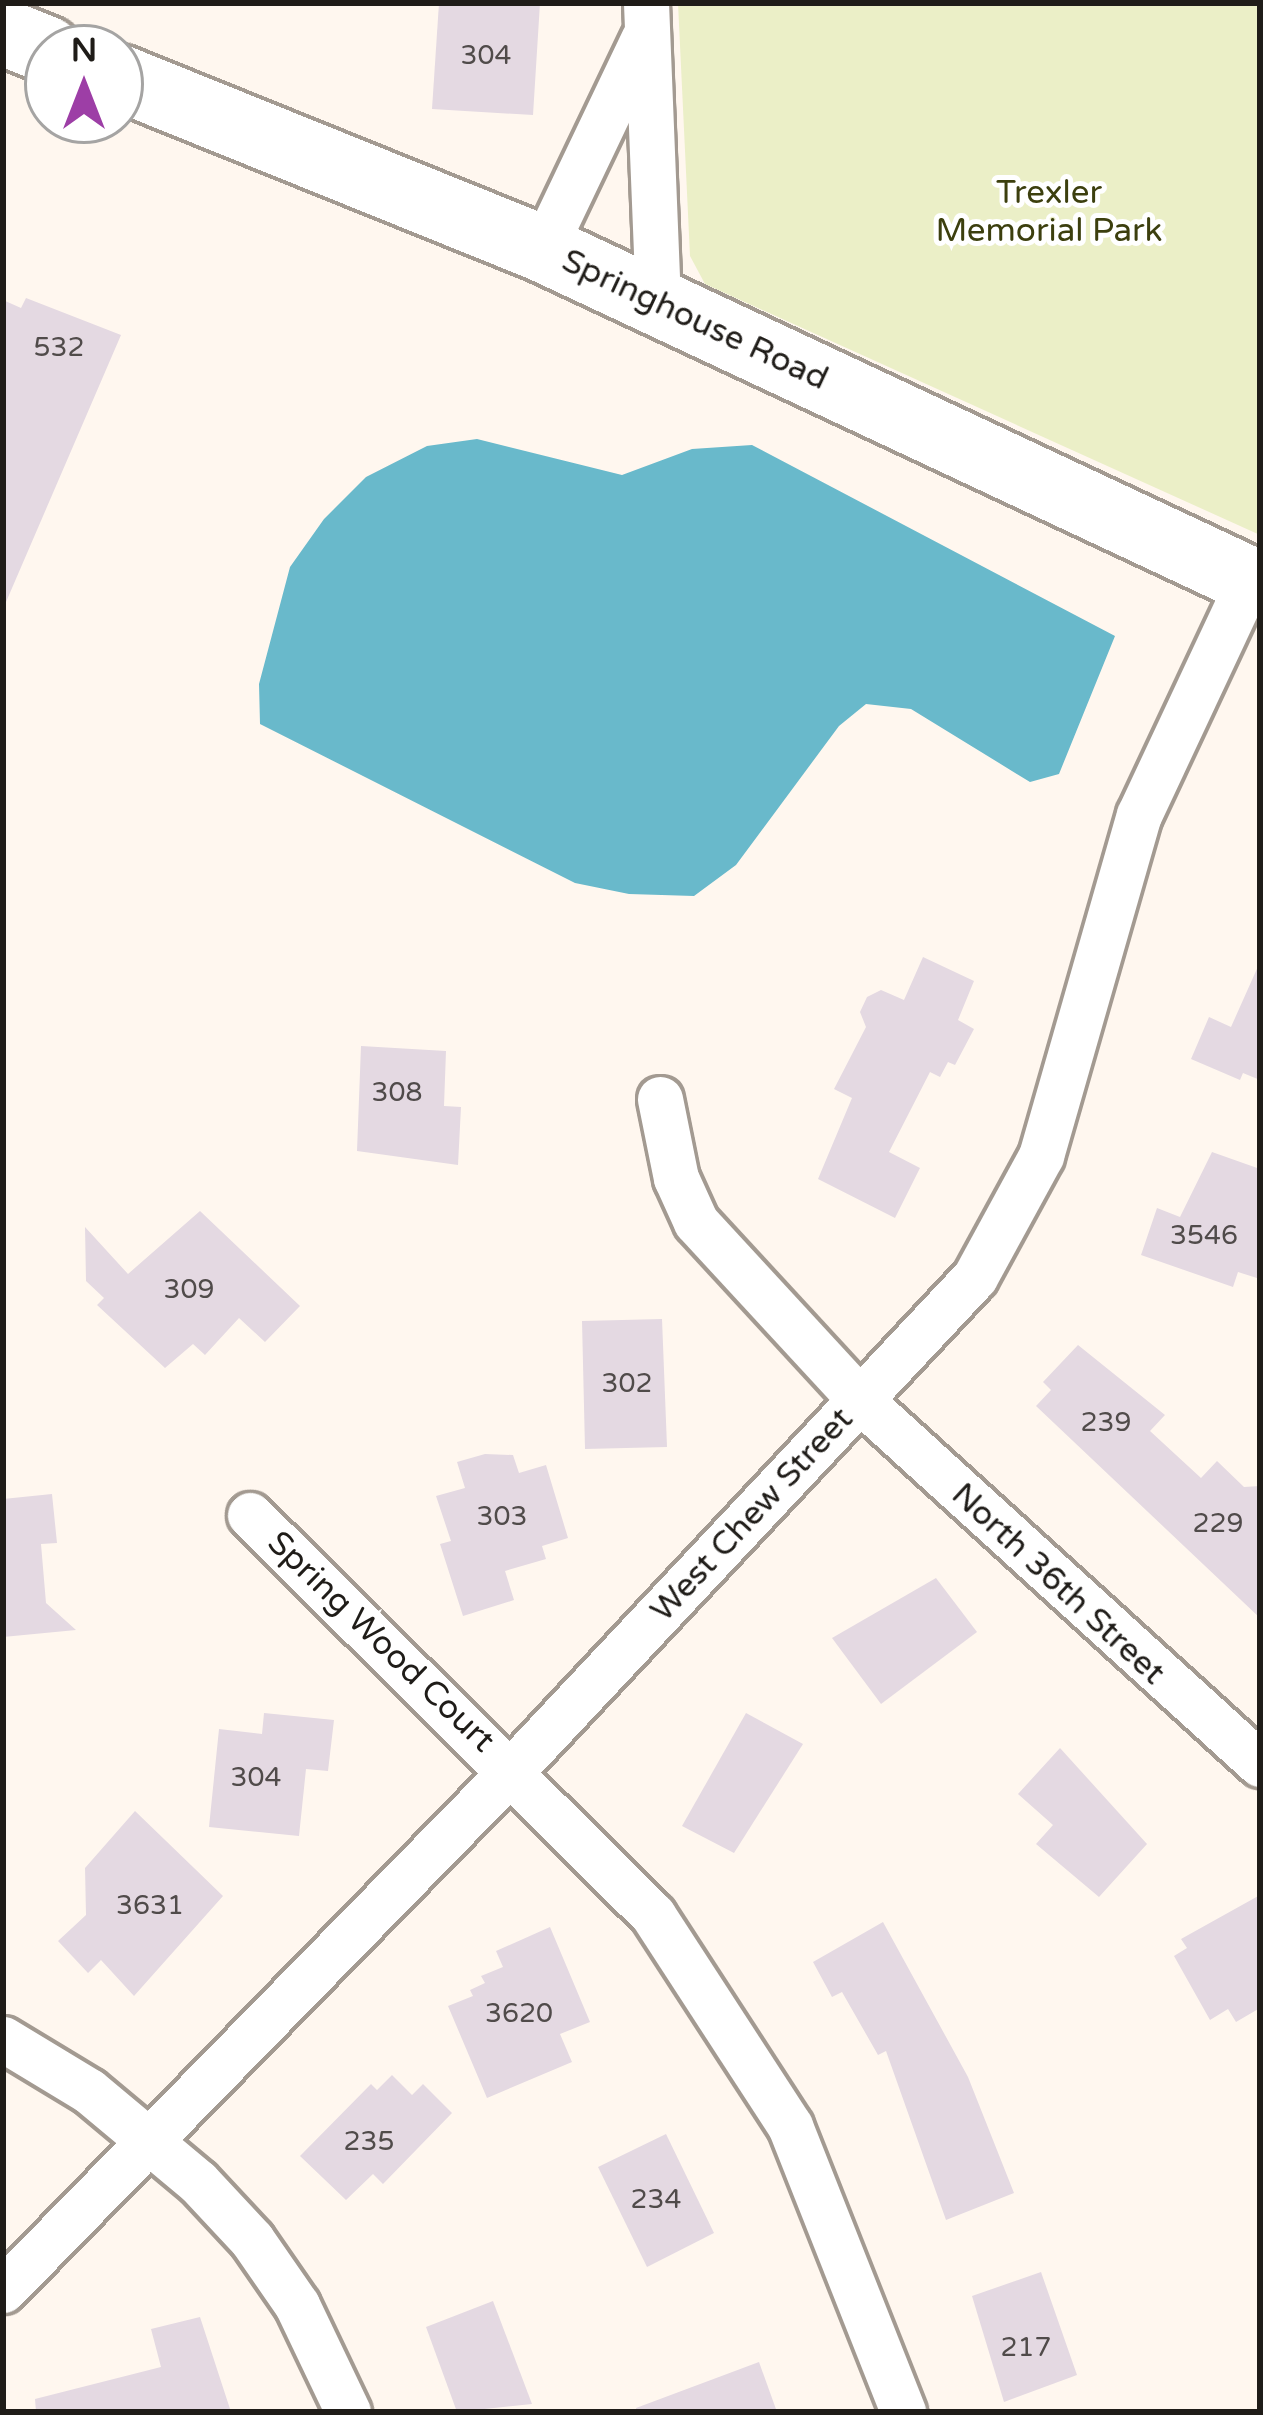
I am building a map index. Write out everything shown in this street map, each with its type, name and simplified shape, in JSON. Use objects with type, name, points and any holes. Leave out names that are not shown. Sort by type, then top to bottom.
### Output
[{"type":"street","points":[[543,249],[646,17]]},
{"type":"street","points":[[646,17],[658,303]]},
{"type":"street","name":"Springhouse Road","points":[[144,88],[543,249],[1254,583]]},
{"type":"street","name":"West Chew Street","points":[[3,2290],[512,1770],[975,1277],[1009,1226],[1041,1156],[1139,815],[1254,583]]},
{"type":"street","name":"North 36th Street","points":[[660,1099],[676,1178],[696,1222],[860,1400],[1260,1764]]},
{"type":"street","name":"Spring Wood Court","points":[[250,1515],[653,1915],[727,2017],[790,2126],[842,2240],[903,2412]]},
{"type":"street","points":[[3,2039],[72,2079],[148,2141],[252,2240],[297,2305],[348,2412]]},
{"type":"green space","name":"Trexler Memorial Park","points":[[678,3],[1260,3],[1260,535],[705,284],[690,256]]},
{"type":"water","points":[[477,439],[622,475],[692,449],[752,445],[1115,636],[1059,774],[1030,782],[911,709],[866,704],[839,726],[736,865],[694,896],[629,894],[575,883],[260,724],[259,684],[290,567],[324,519],[366,477],[427,446]]},
{"type":"building","points":[[439,3],[540,3],[533,115],[432,109]]},
{"type":"building","points":[[26,298],[121,335],[3,609],[3,300],[21,308]]},
{"type":"building","points":[[923,957],[974,981],[958,1020],[974,1029],[955,1065],[948,1062],[940,1077],[930,1072],[889,1152],[920,1168],[895,1218],[818,1179],[852,1098],[834,1089],[866,1027],[860,1012],[867,997],[881,990],[904,1000]]},
{"type":"building","points":[[1260,962],[1260,1080],[1243,1073],[1240,1080],[1191,1059],[1209,1017],[1231,1027]]},
{"type":"building","points":[[361,1046],[446,1051],[444,1106],[461,1107],[458,1165],[357,1151]]},
{"type":"building","points":[[1212,1152],[1260,1169],[1260,1279],[1238,1272],[1233,1287],[1141,1255],[1157,1208],[1180,1217]]},
{"type":"building","points":[[200,1211],[300,1306],[265,1342],[239,1318],[205,1355],[193,1344],[165,1368],[97,1305],[104,1298],[86,1281],[85,1227],[128,1274]]},
{"type":"building","points":[[662,1319],[667,1447],[585,1449],[582,1321]]},
{"type":"building","points":[[1078,1345],[1165,1415],[1150,1431],[1201,1478],[1217,1461],[1244,1487],[1260,1486],[1260,1618],[1036,1406],[1051,1390],[1043,1382]]},
{"type":"building","points":[[485,1454],[513,1455],[519,1473],[546,1465],[568,1538],[542,1546],[546,1559],[505,1571],[514,1600],[463,1616],[440,1544],[451,1541],[436,1496],[465,1488],[457,1462]]},
{"type":"building","points":[[52,1494],[57,1543],[41,1544],[46,1603],[76,1630],[3,1637],[3,1499]]},
{"type":"building","points":[[936,1578],[977,1632],[881,1704],[832,1638]]},
{"type":"building","points":[[264,1713],[334,1720],[328,1771],[306,1769],[299,1836],[209,1827],[219,1729],[262,1734]]},
{"type":"building","points":[[746,1713],[803,1744],[734,1853],[682,1826]]},
{"type":"building","points":[[1060,1748],[1147,1844],[1099,1897],[1036,1844],[1053,1825],[1018,1794]]},
{"type":"building","points":[[135,1811],[223,1896],[134,1996],[101,1960],[88,1973],[58,1941],[86,1915],[85,1868]]},
{"type":"building","points":[[1260,1895],[1260,2008],[1236,2022],[1228,2009],[1210,2020],[1174,1956],[1187,1948],[1181,1939]]},
{"type":"building","points":[[883,1922],[968,2077],[1014,2193],[946,2220],[886,2051],[878,2055],[842,1992],[832,1997],[813,1962]]},
{"type":"building","points":[[550,1927],[590,2022],[560,2034],[572,2062],[487,2098],[448,2006],[473,1996],[470,1990],[485,1983],[481,1976],[503,1967],[496,1951]]},
{"type":"building","points":[[392,2075],[412,2095],[423,2084],[452,2113],[383,2184],[373,2174],[346,2200],[300,2156],[371,2084],[377,2090]]},
{"type":"building","points":[[666,2134],[714,2233],[647,2267],[598,2167]]},
{"type":"building","points":[[1041,2272],[1077,2375],[1004,2402],[972,2296]]},
{"type":"building","points":[[493,2301],[532,2404],[457,2412],[426,2327]]},
{"type":"building","points":[[200,2317],[231,2412],[36,2412],[35,2399],[161,2367],[151,2329]]},
{"type":"building","points":[[759,2362],[777,2412],[637,2412],[636,2408]]}]
